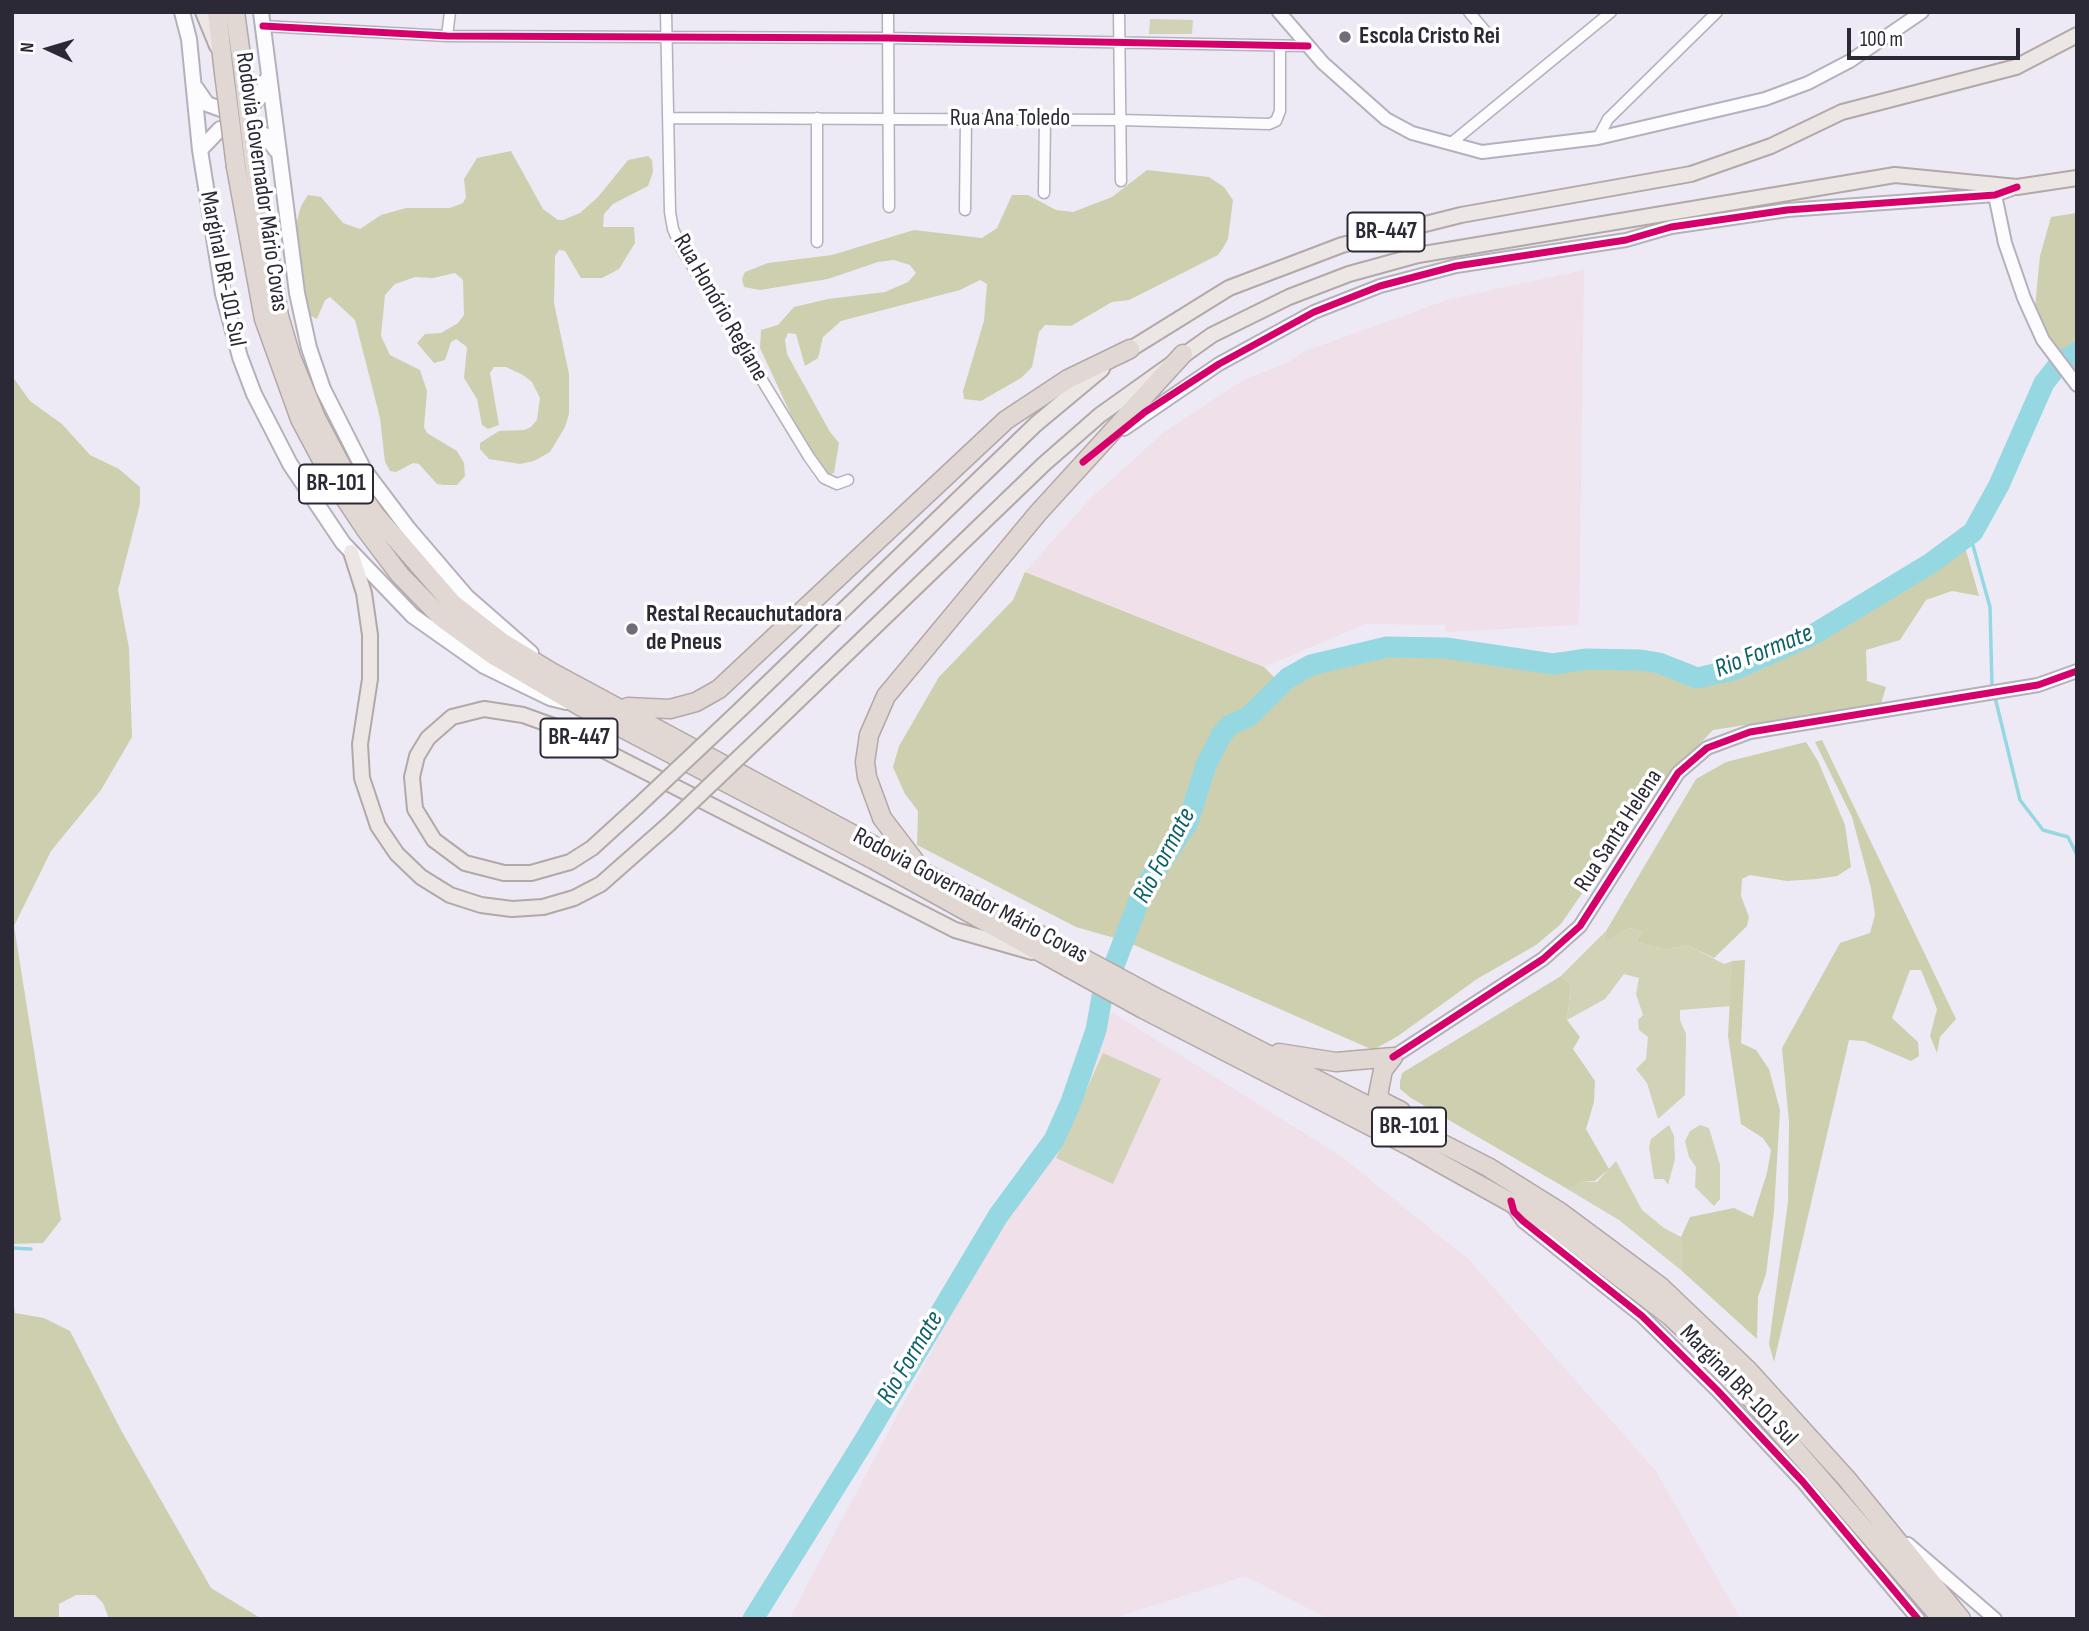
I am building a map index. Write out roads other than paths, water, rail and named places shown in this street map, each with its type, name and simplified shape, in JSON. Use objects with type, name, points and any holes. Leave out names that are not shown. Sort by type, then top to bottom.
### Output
[{"type":"highway","name":"Rodovia Governador Mário Covas","points":[[217,12],[223,65],[285,337],[316,418],[344,471],[376,516],[452,603],[503,643],[553,673],[939,879],[1071,959],[1553,1226],[1670,1316],[1721,1364],[1942,1619]]},
{"type":"highway","name":"Rodovia Governador Mário Covas","points":[[235,12],[243,70],[245,165],[256,286],[276,358],[300,418],[332,478],[400,575],[442,618],[493,655],[580,706],[874,860],[1042,954],[1071,959]]},
{"type":"highway","points":[[605,699],[630,708],[657,710],[696,702],[719,689],[1006,420],[1047,391],[1129,349]]},
{"type":"highway","points":[[939,879],[901,846],[876,805],[865,762],[874,721],[902,673],[1083,462],[1183,354]]},
{"type":"highway","name":"Rodovia Governador Mário Covas","points":[[1149,1003],[1254,1048],[1488,1167],[1560,1212],[1661,1287],[1748,1370],[1884,1523],[1961,1619]]},
{"type":"highway","points":[[1254,1048],[1331,1062],[1393,1057]]},
{"type":"highway","points":[[1393,1057],[1383,1070],[1379,1084],[1378,1095],[1383,1102],[1482,1155],[1560,1212]]},
{"type":"main road","name":"Marginal BR-101 Sul","points":[[182,12],[189,39],[200,150],[223,294],[240,357],[254,394],[290,464],[351,552],[386,590],[433,633],[484,666],[550,698],[580,706]]},
{"type":"main road","points":[[203,12],[223,65]]},
{"type":"main road","points":[[262,19],[297,293],[309,348],[337,420],[364,470],[432,558],[467,597],[553,673]]},
{"type":"main road","name":"BR-447","points":[[1042,954],[947,926],[562,729],[523,715],[484,709],[452,717],[428,738],[417,756],[412,777],[415,809],[434,840],[464,863],[504,873],[531,873],[570,862],[592,848],[638,807],[741,709],[1053,409],[1129,349],[1228,288],[1342,245],[1461,215],[1664,181],[1745,156],[1842,112],[2007,70],[2047,53],[2077,35]]},
{"type":"main road","points":[[194,84],[207,104],[229,112],[242,110],[261,96],[268,73]]},
{"type":"main road","points":[[200,150],[220,129],[243,125],[265,135],[278,155]]},
{"type":"main road","name":"BR-447","points":[[351,552],[364,593],[370,635],[370,679],[360,744],[362,778],[378,826],[397,854],[415,872],[450,895],[481,905],[512,909],[544,907],[574,898],[601,884],[669,824],[1062,447],[1100,415],[1183,354],[1280,301],[1384,264],[1453,248],[1895,175],[2017,187]]},
{"type":"main road","points":[[2017,187],[2077,178]]},
{"type":"street","points":[[447,36],[450,12]]},
{"type":"street","name":"Rua Honório Regiane","points":[[666,12],[670,212],[682,249],[824,478],[836,484],[848,480]]},
{"type":"street","points":[[888,12],[890,206]]},
{"type":"street","points":[[1119,12],[1121,181]]},
{"type":"street","points":[[1279,12],[1342,82],[1386,119],[1412,133],[1482,152],[1598,138],[1745,105],[1786,92],[1850,61],[1922,12]]},
{"type":"street","points":[[1469,12],[1490,37]]},
{"type":"street","points":[[1450,144],[1611,12]]},
{"type":"street","points":[[1598,138],[1608,119],[1717,12]]},
{"type":"street","points":[[262,19],[447,36],[888,38],[1308,46]]},
{"type":"street","name":"Rua Ana Toledo","points":[[668,118],[1120,120],[1269,124],[1276,121],[1280,111],[1280,46]]},
{"type":"street","points":[[817,118],[817,242]]},
{"type":"street","points":[[965,210],[966,119]]},
{"type":"street","points":[[1044,193],[1045,120]]},
{"type":"street","points":[[1083,462],[1145,412],[1219,364],[1314,312],[1380,286],[1456,266],[1626,240],[1671,227],[1836,205],[1995,195],[2017,187]]},
{"type":"street","points":[[1995,195],[2005,243],[2024,298],[2048,347],[2077,385]]},
{"type":"street","name":"Rua Santa Helena","points":[[1393,1057],[1543,959],[1580,926],[1671,783],[1707,748],[1750,732],[2038,685],[2077,671]]},
{"type":"street","name":"Marginal BR-101 Sul","points":[[1511,1201],[1514,1212],[1642,1316],[1717,1390],[1804,1482],[1918,1619]]},
{"type":"street","points":[[1884,1523],[1995,1619]]},
{"type":"waterway","name":"Rio Formate","points":[[753,1619],[864,1441],[998,1216],[1054,1140],[1071,1102],[1096,1030],[1102,997],[1143,890],[1188,822],[1206,765],[1222,734],[1230,725],[1248,717],[1288,678],[1311,665],[1387,647],[1446,648],[1553,664],[1587,659],[1641,660],[1659,663],[1697,678],[1733,670],[1763,657],[1814,634],[1931,563],[1973,532],[1999,485],[2044,383],[2060,363],[2077,352]]},
{"type":"waterway","points":[[1970,535],[1990,607],[1992,685],[2020,800],[2043,830],[2068,837],[2077,855]]},
{"type":"waterway","points":[[12,1248],[31,1249]]},
{"type":"place","name":"Escola Cristo Rei","points":[[1345,37]]},
{"type":"place","name":"Restal Recauchutadora de Pneus","points":[[632,629]]}]
